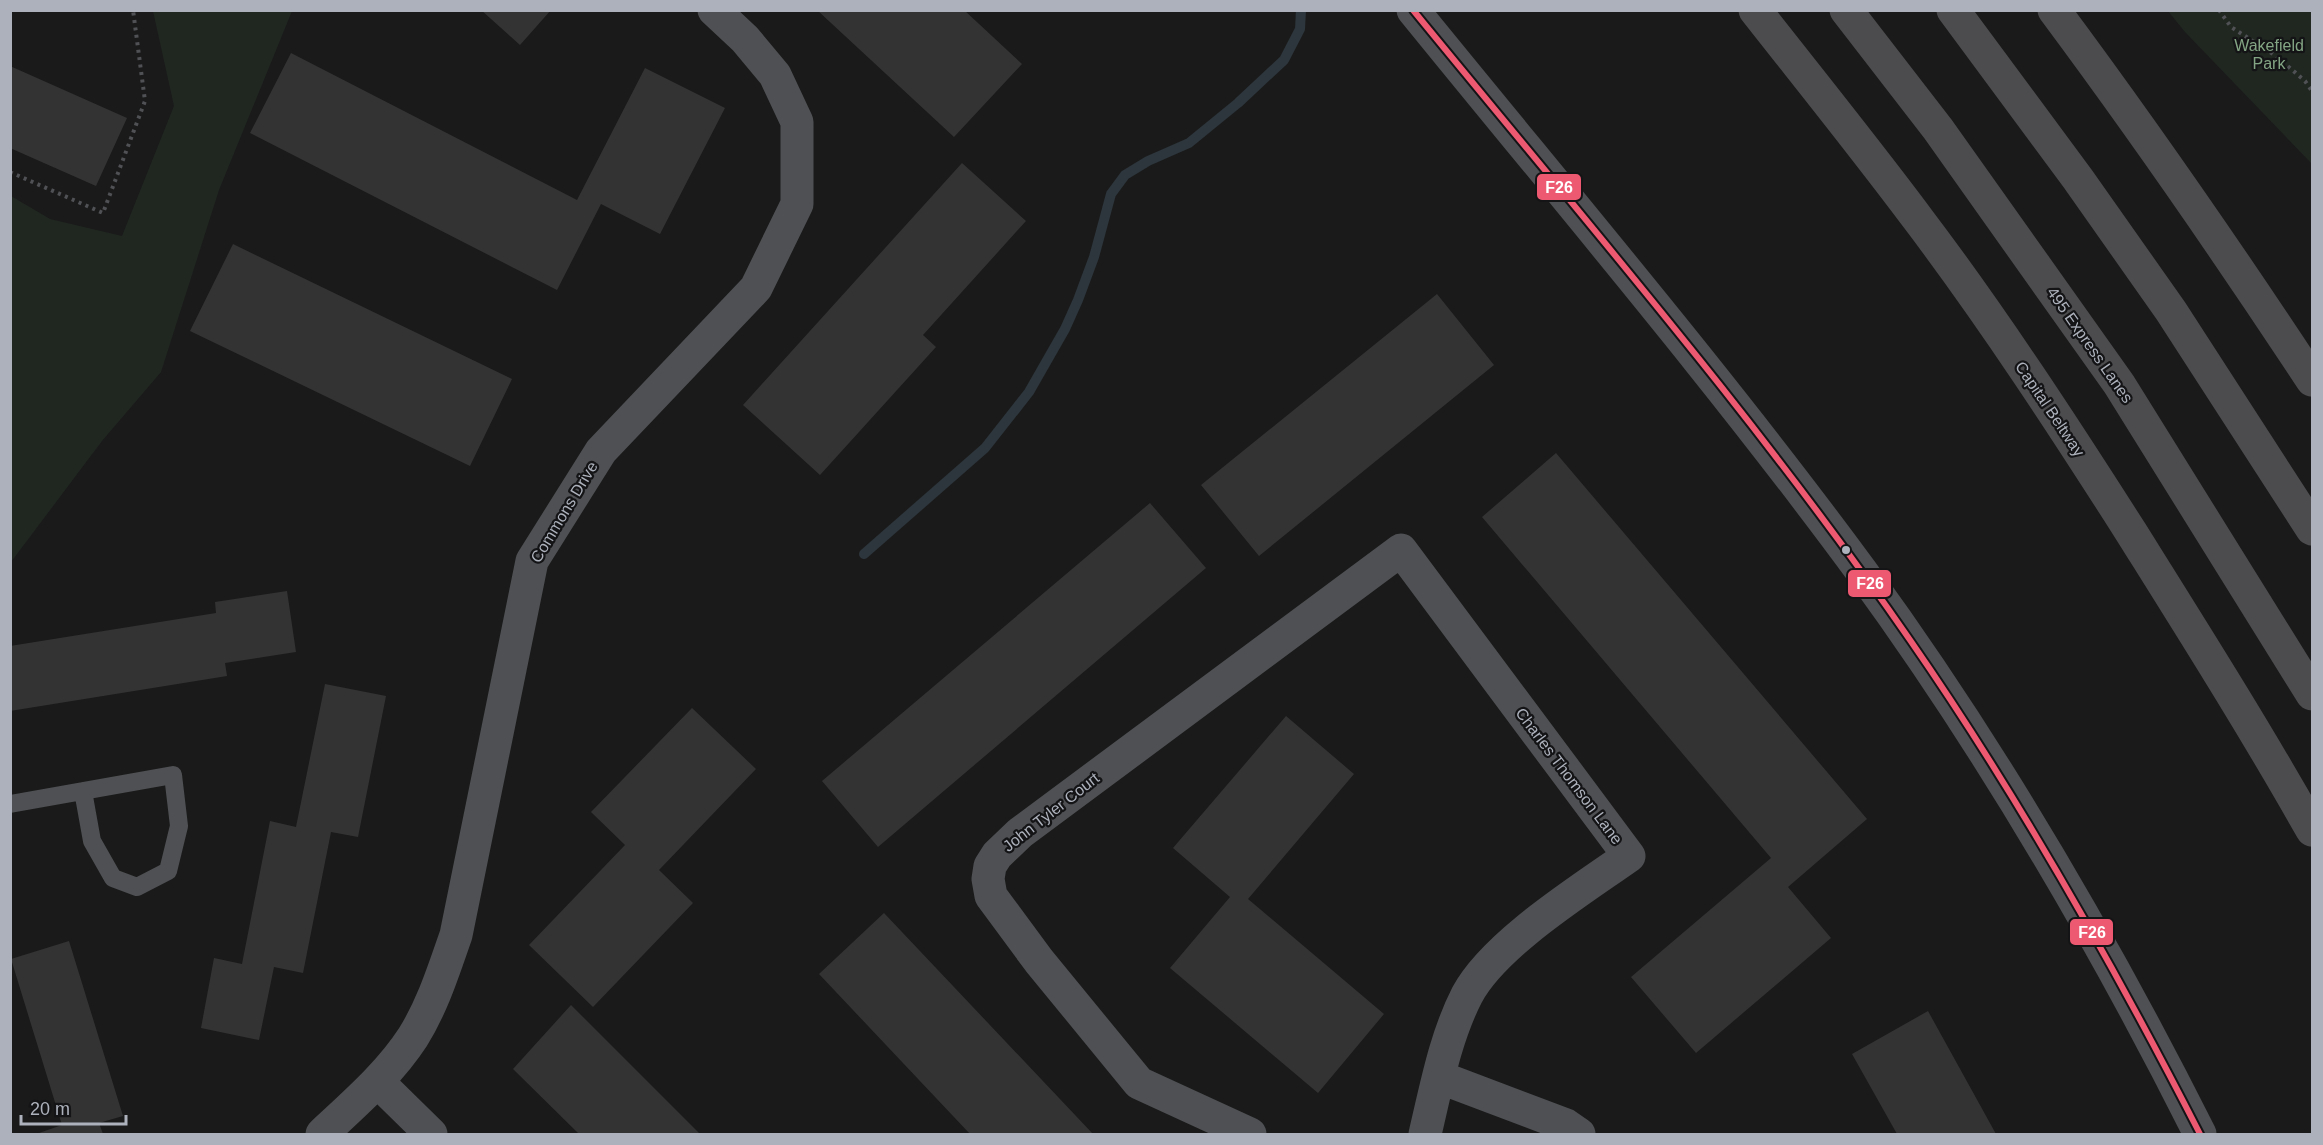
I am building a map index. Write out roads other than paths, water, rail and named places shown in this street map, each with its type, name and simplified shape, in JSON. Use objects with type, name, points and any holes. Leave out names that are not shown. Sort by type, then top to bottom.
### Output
[{"type":"highway","name":"Capital Beltway","points":[[1755,10],[1919,220],[2016,359],[2184,615],[2313,830]]},
{"type":"highway","name":"495 Express Lanes","points":[[1846,10],[1938,129],[2119,384],[2313,694]]},
{"type":"highway","points":[[1953,10],[2078,179],[2171,311],[2313,529]]},
{"type":"highway","points":[[2054,10],[2157,150],[2313,380]]},
{"type":"street","name":"Commons Drive","points":[[322,1134],[378,1082],[414,1036],[438,988],[456,934],[532,561],[601,451],[756,288],[797,204],[797,122],[775,75],[745,39],[714,10]]},
{"type":"street","points":[[1413,10],[1754,430],[1863,575],[1965,723],[2066,886],[2153,1042],[2200,1134]]},
{"type":"street","name":"Charles Thomson Lane","points":[[1401,550],[1629,856],[1541,919],[1489,964],[1468,993],[1453,1026],[1425,1134]]},
{"type":"street","name":"John Tyler Court","points":[[1250,1134],[1139,1083],[1039,961],[991,896],[988,879],[990,866],[997,855],[1020,833],[1401,550]]},
{"type":"street","points":[[1439,1077],[1566,1125],[1579,1134]]},
{"type":"street","points":[[378,1082],[431,1134]]},
{"type":"lane","points":[[10,804],[83,791],[173,775],[179,826],[168,871],[137,887],[113,878],[92,841],[83,791]]},
{"type":"waterway","points":[[864,554],[985,448],[1029,392],[1065,329],[1078,300],[1094,257],[1111,194],[1125,175],[1148,161],[1189,143],[1238,103],[1284,60],[1300,29],[1301,10]]},
{"type":"park label","name":"Wakefield Park","points":[[2269,54]]}]
